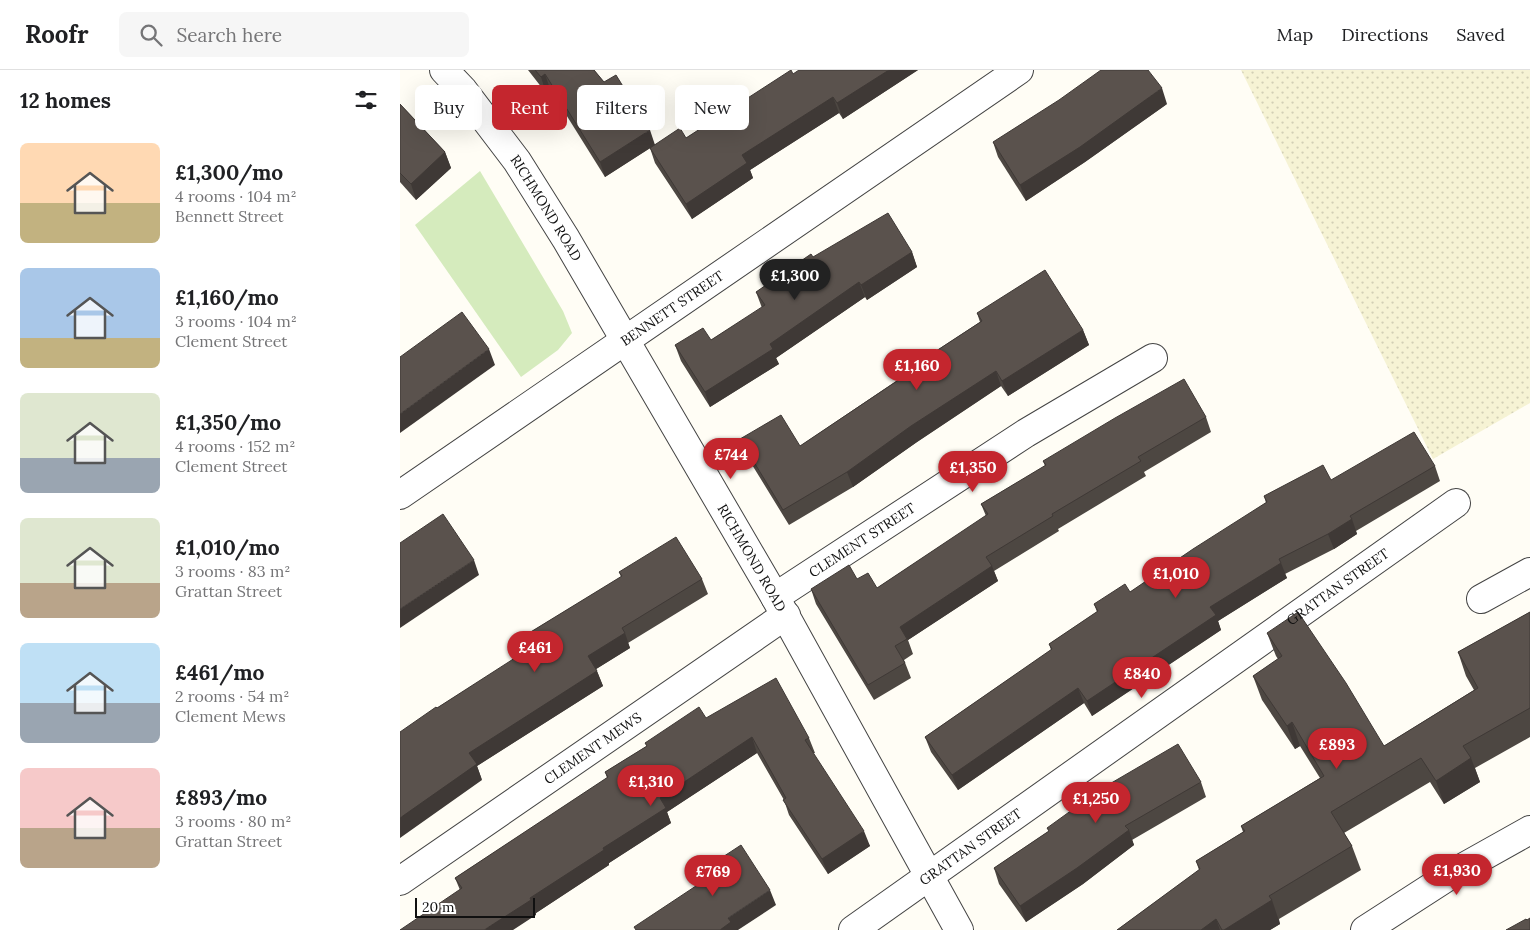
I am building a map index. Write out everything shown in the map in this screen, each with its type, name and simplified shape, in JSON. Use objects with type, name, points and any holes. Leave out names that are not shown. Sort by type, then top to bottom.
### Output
[{"type":"street","name":"RICHMOND ROAD","points":[[444,70],[463,90],[517,161],[566,239],[780,606],[959,930]]},
{"type":"street","name":"BENNETT STREET","points":[[400,495],[1019,70]]},
{"type":"street","name":"CLEMENT STREET","points":[[780,606],[1026,433],[1153,358]]},
{"type":"street","name":"GRATTAN STREET","points":[[852,930],[1456,503]]},
{"type":"street","points":[[1481,599],[1530,572]]},
{"type":"street","name":"CLEMENT MEWS","points":[[400,881],[780,606]]},
{"type":"street","points":[[1365,930],[1455,872],[1530,830]]},
{"type":"shaded area","points":[[1241,70],[1530,70],[1530,403],[1433,459]]},
{"type":"green space","points":[[480,171],[563,311],[572,333],[558,350],[521,377],[415,225]]},
{"type":"building","points":[[535,70],[594,70],[604,82],[616,75],[622,85],[577,85],[577,125],[567,109],[567,85],[552,85],[545,74],[541,77]]},
{"type":"building","points":[[791,70],[793,74],[799,70],[889,70],[837,103],[833,97],[742,155],[747,163],[686,204],[650,148],[677,130],[681,130],[686,138],[698,130],[749,130],[749,97]]},
{"type":"building","points":[[1101,70],[1148,70],[1162,88],[1080,147],[1020,185],[993,142],[1059,100]]},
{"type":"building","points":[[400,104],[415,120],[415,130],[424,130],[445,152],[411,184],[400,173]]},
{"type":"building","points":[[580,130],[650,130],[600,162]]},
{"type":"building","points":[[888,213],[912,252],[861,285],[859,282],[770,344],[773,349],[705,392],[675,345],[703,328],[711,340],[765,305],[756,292],[811,254],[813,257]]},
{"type":"building","points":[[1045,270],[1083,330],[1002,381],[996,371],[911,426],[847,472],[783,510],[740,439],[781,415],[800,446],[909,373],[907,370],[982,321],[977,313]]},
{"type":"building","points":[[462,312],[489,349],[400,414],[400,357]]},
{"type":"building","points":[[1184,379],[1206,417],[1138,457],[1141,461],[1052,514],[1053,516],[986,557],[992,566],[900,627],[907,639],[895,646],[905,663],[868,685],[811,589],[849,565],[857,579],[868,573],[877,588],[988,514],[981,504],[1046,465],[1043,461]]},
{"type":"building","points":[[1414,432],[1435,466],[1350,516],[1352,519],[1328,534],[1279,559],[1281,563],[1210,607],[1216,615],[1087,701],[1078,688],[952,775],[925,737],[1052,649],[1049,644],[1098,611],[1094,604],[1125,584],[1130,592],[1267,502],[1264,496],[1323,465],[1331,480]]},
{"type":"building","points":[[443,514],[474,560],[400,609],[400,543]]},
{"type":"building","points":[[676,537],[702,579],[622,628],[625,633],[588,656],[597,671],[469,753],[477,764],[400,818],[400,732],[436,707],[518,656],[511,644],[622,576],[619,572]]},
{"type":"building","points":[[1298,612],[1346,683],[1384,746],[1478,688],[1458,652],[1530,612],[1530,708],[1463,746],[1471,758],[1436,781],[1421,758],[1331,812],[1352,846],[1269,896],[1272,900],[1224,930],[1222,930],[1216,919],[1201,930],[1117,930],[1200,869],[1196,861],[1245,831],[1241,826],[1324,776],[1292,722],[1287,726],[1253,676],[1282,656],[1267,633]]},
{"type":"building","points":[[776,678],[809,738],[805,740],[864,831],[822,859],[783,800],[786,798],[752,737],[660,798],[666,808],[603,848],[604,850],[484,930],[400,930],[462,888],[455,878],[608,777],[605,772],[647,746],[645,743],[699,707],[706,718]]},
{"type":"building","points":[[1178,744],[1201,782],[1125,826],[1129,830],[1020,906],[994,868],[1049,831],[1047,828],[1101,789]]},
{"type":"building","points":[[741,845],[770,890],[728,918],[731,922],[720,930],[636,930],[634,927],[711,876],[706,868]]},
{"type":"building","points":[[1530,918],[1530,930],[1506,930],[1526,919]]}]
